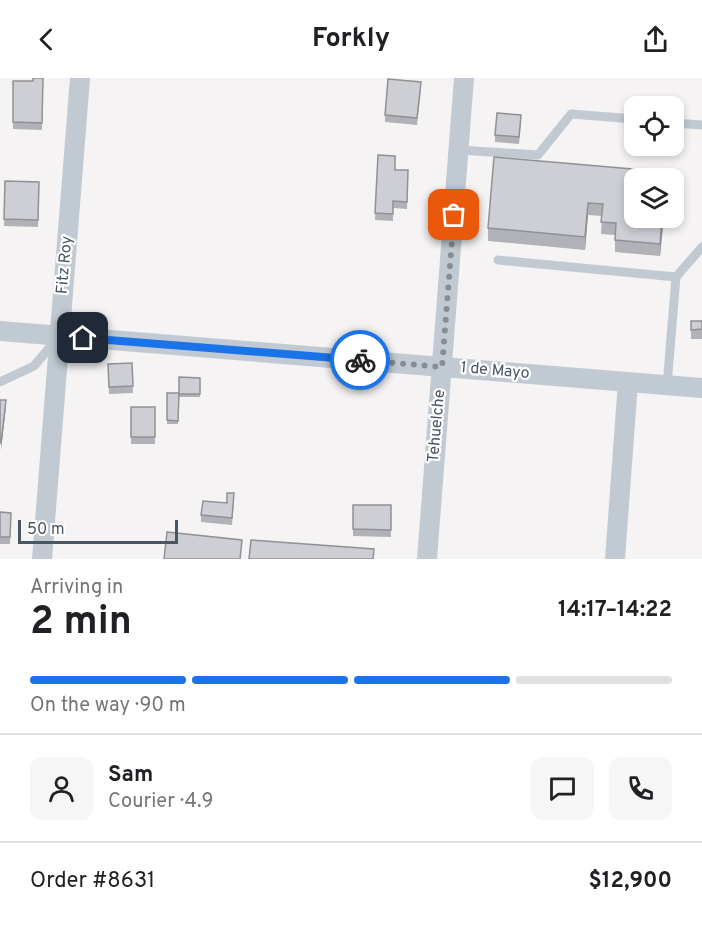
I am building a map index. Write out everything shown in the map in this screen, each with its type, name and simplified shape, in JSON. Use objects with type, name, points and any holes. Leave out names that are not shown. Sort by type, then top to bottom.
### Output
[{"type":"street","name":"Fitz Roy","points":[[42,559],[80,78]]},
{"type":"street","name":"Tehuelche","points":[[427,559],[464,78]]},
{"type":"street","name":"1 de Mayo","points":[[0,332],[702,388]]},
{"type":"street","points":[[615,559],[628,381]]},
{"type":"lane","points":[[459,150],[538,155],[571,114],[624,118]]},
{"type":"lane","points":[[684,124],[702,125]]},
{"type":"lane","points":[[667,385],[676,277],[702,247]]},
{"type":"lane","points":[[498,260],[676,277]]},
{"type":"lane","points":[[0,382],[34,366],[59,336]]},
{"type":"building","points":[[33,78],[43,78],[42,123],[13,122],[13,81],[33,81]]},
{"type":"building","points":[[388,79],[421,82],[417,118],[385,115]]},
{"type":"building","points":[[497,113],[521,115],[519,137],[495,135]]},
{"type":"building","points":[[378,155],[395,156],[395,170],[408,170],[407,202],[393,201],[393,214],[375,213]]},
{"type":"building","points":[[494,157],[624,168],[624,228],[661,228],[660,244],[615,240],[616,223],[601,222],[603,204],[588,203],[585,237],[488,228]]},
{"type":"building","points":[[5,181],[39,182],[38,220],[4,219]]},
{"type":"building","points":[[691,321],[702,321],[702,329],[691,330]]},
{"type":"building","points":[[132,363],[133,386],[109,387],[108,364]]},
{"type":"building","points":[[179,377],[200,378],[200,394],[179,394],[178,421],[167,420],[167,393],[179,393]]},
{"type":"building","points":[[0,400],[6,400],[1,443],[0,442]]},
{"type":"building","points":[[131,407],[155,407],[155,437],[131,437]]},
{"type":"building","points":[[227,493],[234,493],[232,518],[201,515],[203,501],[227,503]]},
{"type":"building","points":[[353,505],[391,505],[391,530],[353,529]]},
{"type":"building","points":[[0,512],[11,513],[10,537],[0,537]]},
{"type":"building","points":[[167,532],[242,540],[240,559],[164,559]]},
{"type":"building","points":[[251,540],[374,549],[373,559],[249,559]]},
{"type":"way so far","points":[[360,360],[442,367],[454,215]]},
{"type":"route","points":[[83,338],[360,360]]}]
